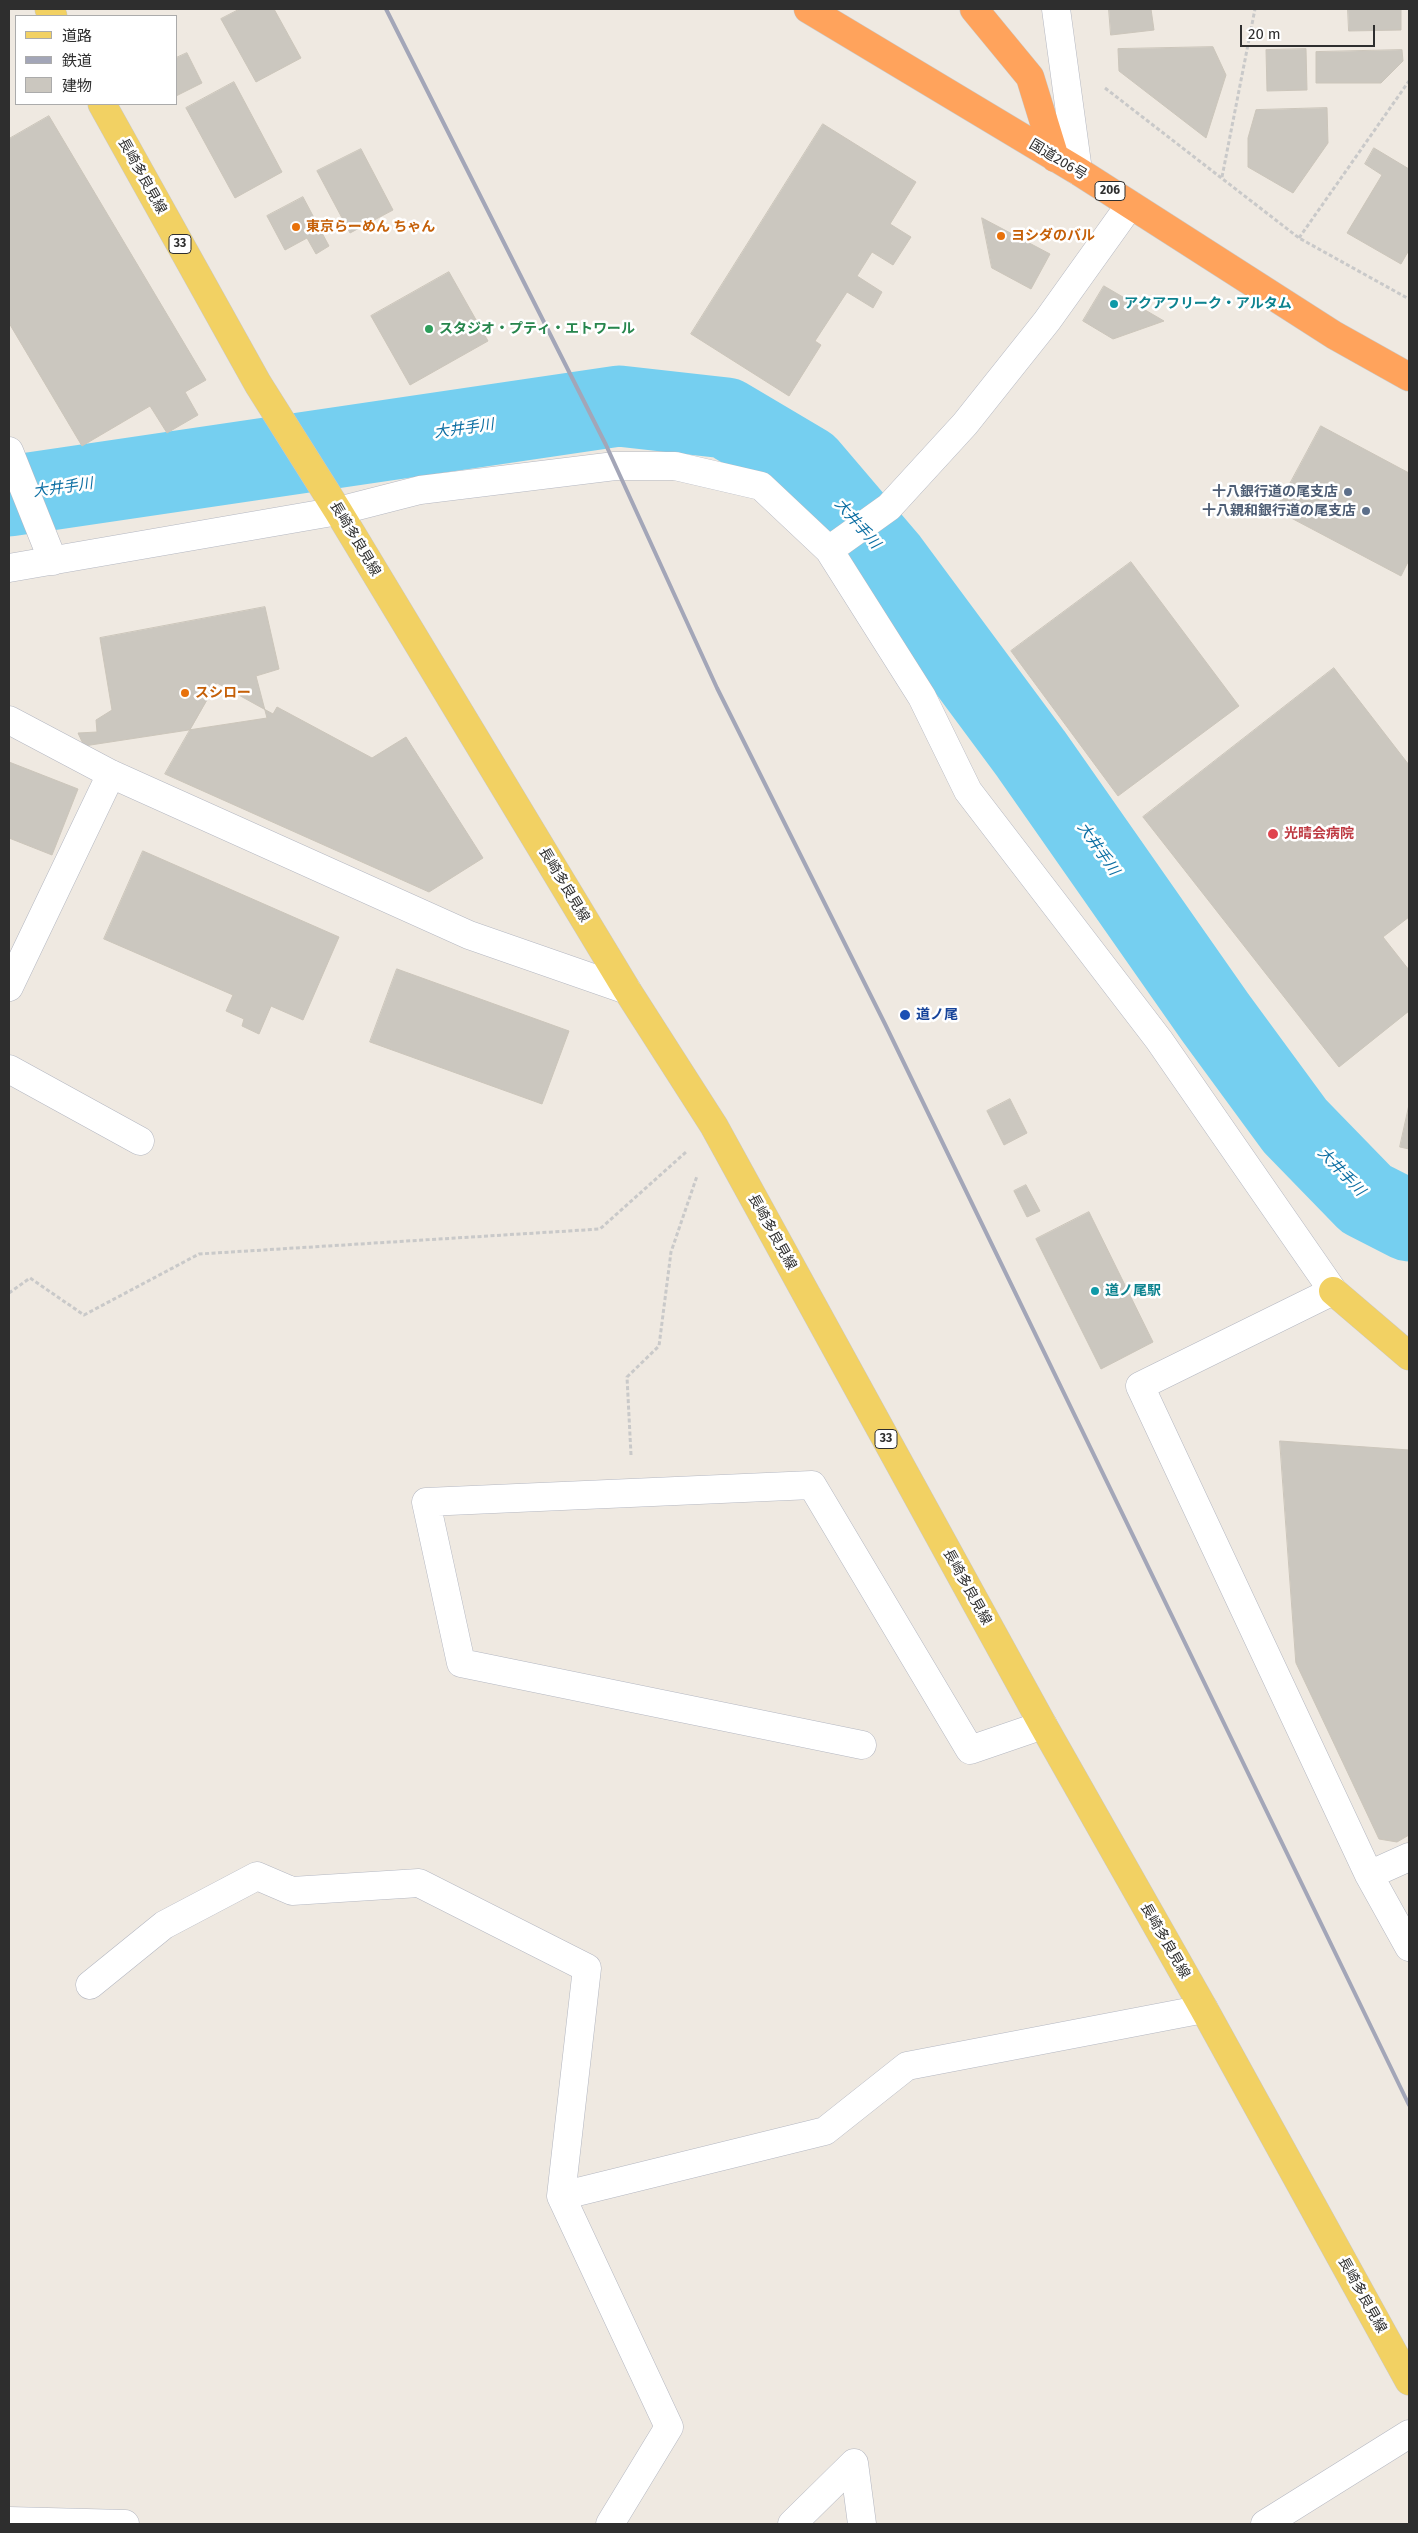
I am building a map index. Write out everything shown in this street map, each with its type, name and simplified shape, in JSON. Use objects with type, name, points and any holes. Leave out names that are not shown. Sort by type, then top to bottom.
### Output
[{"type":"highway","name":"国道206号","points":[[808,9],[1130,204],[1334,335],[1409,377]]},
{"type":"highway","points":[[974,9],[1030,77],[1066,165]]},
{"type":"main road","name":"長崎多良見線","points":[[103,105],[258,384],[338,511],[627,990],[714,1126],[1043,1725],[1204,2009],[1409,2381]]},
{"type":"main road","points":[[1333,1291],[1409,1356]]},
{"type":"street","points":[[1056,9],[1062,54],[1066,165]]},
{"type":"street","points":[[835,545],[890,507],[971,417],[1047,321],[1130,204]]},
{"type":"street","points":[[9,451],[52,559]]},
{"type":"street","points":[[9,568],[52,559],[338,511],[420,490],[615,466],[675,466],[761,486],[835,545],[922,697],[968,791],[1159,1040],[1333,1291],[1140,1386],[1369,1875],[1409,1947]]},
{"type":"street","points":[[9,720],[111,774],[469,935],[627,990]]},
{"type":"street","points":[[9,987],[111,774]]},
{"type":"street","points":[[9,1069],[140,1141]]},
{"type":"street","points":[[862,1745],[461,1663],[426,1502],[812,1485],[970,1750],[1043,1725]]},
{"type":"street","points":[[1369,1875],[1409,1857]]},
{"type":"street","points":[[90,1985],[164,1926],[257,1876],[292,1892],[418,1883],[587,1968],[561,2196],[668,2427],[610,2524]]},
{"type":"street","points":[[561,2196],[825,2131],[907,2066],[1204,2009]]},
{"type":"street","points":[[1265,2524],[1409,2434]]},
{"type":"street","points":[[792,2524],[854,2463],[862,2524]]},
{"type":"street","points":[[9,2521],[125,2524]]},
{"type":"path","points":[[1222,178],[1255,9]]},
{"type":"path","points":[[1062,54],[1299,238],[1409,299]]},
{"type":"path","points":[[1299,238],[1409,80]]},
{"type":"path","points":[[9,1293],[30,1278],[84,1315],[199,1254],[600,1229],[714,1126]]},
{"type":"path","points":[[633,1493],[627,1377],[659,1346],[671,1252],[714,1126]]},
{"type":"building","points":[[240,9],[274,9],[301,58],[256,82],[221,19]]},
{"type":"building","points":[[1109,9],[1151,9],[1154,30],[1111,35]]},
{"type":"building","points":[[1348,9],[1401,9],[1401,30],[1349,31]]},
{"type":"building","points":[[1213,47],[1226,75],[1206,138],[1119,71],[1118,49]]},
{"type":"building","points":[[1306,49],[1307,90],[1267,91],[1266,50]]},
{"type":"building","points":[[1402,50],[1403,61],[1381,83],[1316,83],[1316,52]]},
{"type":"building","points":[[187,53],[202,83],[178,95],[178,57]]},
{"type":"building","points":[[234,82],[282,172],[235,198],[186,108]]},
{"type":"building","points":[[1327,108],[1328,143],[1293,193],[1248,167],[1248,138],[1256,110]]},
{"type":"building","points":[[49,116],[206,380],[185,392],[198,415],[167,433],[150,406],[82,446],[9,323],[9,139]]},
{"type":"building","points":[[823,124],[916,182],[890,224],[911,237],[893,265],[872,252],[857,276],[882,292],[873,308],[847,292],[815,341],[821,345],[789,396],[691,334]]},
{"type":"building","points":[[1374,148],[1409,169],[1409,250],[1401,264],[1347,233],[1382,175],[1365,164]]},
{"type":"building","points":[[361,149],[393,210],[350,233],[317,171]]},
{"type":"building","name":"東京らーめん ちゃん","points":[[303,197],[329,246],[316,254],[307,238],[285,250],[267,216]]},
{"type":"building","name":"ヨシダのバル","points":[[982,218],[1050,254],[1031,289],[992,268]]},
{"type":"building","name":"スタジオ・プティ・エトワール","points":[[449,272],[488,341],[410,385],[371,316]]},
{"type":"building","name":"アクアフリーク・アルタム","points":[[1104,286],[1164,321],[1113,339],[1083,321]]},
{"type":"building","name":"十八銀行道の尾支店","points":[[1321,426],[1409,473],[1409,560],[1401,576],[1276,510]]},
{"type":"building","points":[[1131,562],[1239,706],[1118,796],[1011,651]]},
{"type":"building","name":"スシロー","points":[[265,607],[279,669],[256,676],[267,718],[84,746],[78,733],[97,732],[96,720],[112,710],[100,638]]},
{"type":"building","name":"光晴会病院","points":[[1334,668],[1409,765],[1409,917],[1383,937],[1409,970],[1409,1011],[1339,1067],[1143,817]]},
{"type":"building","points":[[217,683],[273,714],[277,707],[372,758],[406,737],[483,858],[429,892],[165,774]]},
{"type":"building","points":[[9,762],[78,789],[52,855],[9,838]]},
{"type":"building","points":[[143,851],[339,937],[303,1020],[271,1006],[259,1034],[242,1026],[244,1019],[226,1011],[233,995],[104,939]]},
{"type":"building","points":[[397,969],[569,1031],[542,1104],[370,1042]]},
{"type":"building","points":[[1010,1099],[1027,1133],[1004,1145],[987,1111]]},
{"type":"building","points":[[1409,1105],[1409,1149],[1400,1147]]},
{"type":"building","points":[[1026,1185],[1040,1211],[1027,1217],[1014,1191]]},
{"type":"building","name":"道ノ尾駅","points":[[1089,1212],[1153,1342],[1101,1369],[1036,1239]]},
{"type":"building","points":[[1280,1441],[1409,1450],[1409,1835],[1397,1842],[1379,1839],[1296,1663]]},
{"type":"waterway","name":"大井手川","points":[[9,496],[619,406],[726,418],[807,466],[888,561],[1031,754],[1215,1017],[1295,1126],[1366,1199],[1409,1221]]},
{"type":"railway","points":[[386,9],[606,445],[717,688],[885,1024],[1409,2105]]},
{"type":"place","name":"東京らーめん ちゃん","points":[[296,227]]},
{"type":"place","name":"ヨシダのバル","points":[[1001,236]]},
{"type":"place","name":"アクアフリーク・アルタム","points":[[1114,304]]},
{"type":"place","name":"スタジオ・プティ・エトワール","points":[[429,329]]},
{"type":"place","name":"十八銀行道の尾支店","points":[[1348,492]]},
{"type":"place","name":"十八親和銀行道の尾支店","points":[[1366,511]]},
{"type":"place","name":"スシロー","points":[[185,693]]},
{"type":"place","name":"光晴会病院","points":[[1273,834]]},
{"type":"place","name":"道ノ尾","points":[[905,1015]]},
{"type":"place","name":"道ノ尾駅","points":[[1095,1291]]}]
